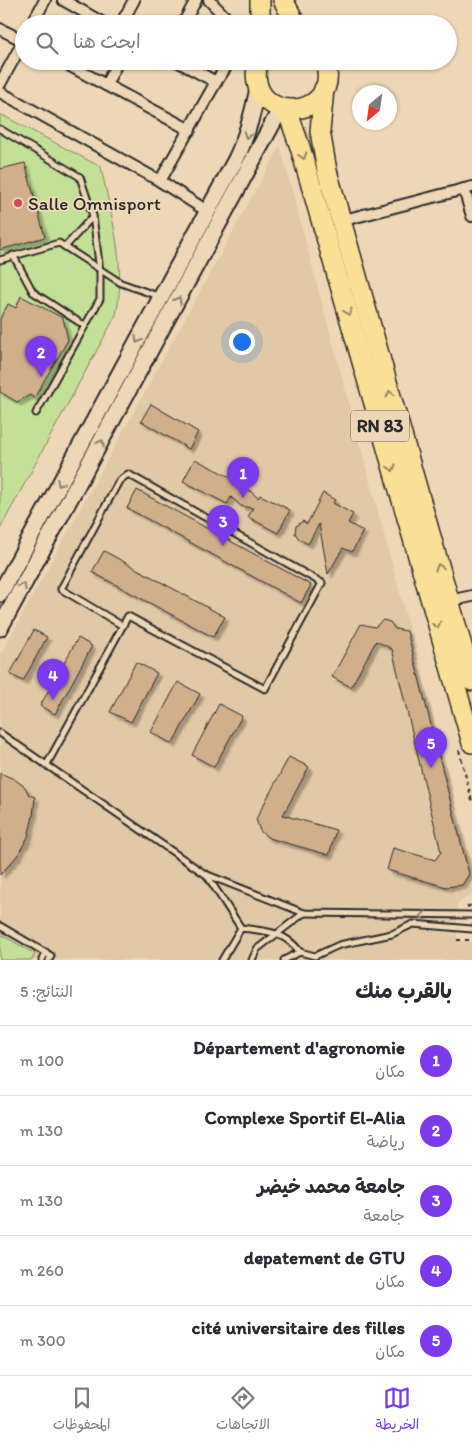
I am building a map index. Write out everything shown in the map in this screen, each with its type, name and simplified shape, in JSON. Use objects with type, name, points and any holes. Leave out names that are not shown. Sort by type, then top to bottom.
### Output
[{"type":"highway","points":[[260,0],[260,15]]},
{"type":"highway","points":[[283,0],[291,15]]},
{"type":"highway","points":[[257,70],[258,88],[264,97],[284,109],[296,110],[313,103],[324,89],[328,70]]},
{"type":"highway","name":"RN 83","points":[[324,89],[320,131],[322,150],[340,220],[472,681]]},
{"type":"highway","name":"RN 83","points":[[284,109],[300,147],[472,743]]},
{"type":"main road","points":[[0,594],[245,140],[258,88]]},
{"type":"main road","points":[[0,628],[284,109]]},
{"type":"street","points":[[37,15],[45,0]]},
{"type":"street","points":[[63,0],[89,15]]},
{"type":"street","points":[[126,15],[134,0]]},
{"type":"street","points":[[188,15],[196,0]]},
{"type":"street","points":[[209,0],[224,15]]},
{"type":"street","points":[[222,12],[224,0]]},
{"type":"street","points":[[0,29],[15,36]]},
{"type":"street","points":[[0,84],[15,57]]},
{"type":"street","points":[[78,70],[190,130]]},
{"type":"street","points":[[106,85],[114,70]]},
{"type":"street","points":[[194,70],[216,82]]},
{"type":"street","points":[[160,181],[224,70]]},
{"type":"street","points":[[0,92],[160,181],[207,211]]},
{"type":"street","points":[[340,220],[468,188],[472,216]]},
{"type":"street","points":[[448,601],[472,596]]},
{"type":"lane","points":[[0,129],[80,177],[93,216],[100,271],[100,299],[36,413]]},
{"type":"lane","points":[[66,247],[93,216]]},
{"type":"lane","points":[[0,259],[59,242],[121,284],[161,298]]},
{"type":"lane","points":[[13,255],[33,292],[85,326]]},
{"type":"lane","points":[[46,766],[123,626],[128,616],[265,689],[322,584],[128,474],[119,481],[61,590],[123,626]]},
{"type":"lane","points":[[0,733],[205,874],[304,913],[356,912],[406,916],[472,915]]},
{"type":"lane","points":[[205,874],[241,928],[277,933],[292,942],[300,952],[315,956],[339,945],[392,934],[413,924],[472,929]]},
{"type":"lane","points":[[252,960],[257,948],[304,913]]},
{"type":"lane","points":[[0,926],[46,952],[50,958]]},
{"type":"lane","points":[[222,960],[241,928]]},
{"type":"lane","points":[[42,960],[46,952]]},
{"type":"lane","points":[[284,960],[300,952]]},
{"type":"path","points":[[457,940],[472,940]]},
{"type":"shaded area","points":[[280,146],[472,863],[472,894],[457,904],[457,940],[472,942],[472,960],[0,960],[0,655]]},
{"type":"green space","points":[[0,114],[101,167],[113,222],[120,277],[116,315],[0,529]]},
{"type":"green space","points":[[0,934],[35,954],[32,960],[0,960]]},
{"type":"building","name":"Salle Omnisport","points":[[25,163],[45,237],[0,250],[0,169]]},
{"type":"building","points":[[21,296],[63,318],[68,340],[34,398],[30,395],[17,402],[0,392],[0,319],[8,304],[16,308]]},
{"type":"building","points":[[151,404],[198,432],[189,449],[141,421]]},
{"type":"building","points":[[195,459],[239,482],[237,486],[248,489],[258,498],[260,495],[290,510],[278,533],[248,517],[253,508],[241,506],[231,497],[227,504],[183,481]]},
{"type":"building","points":[[137,490],[311,585],[301,603],[127,508]]},
{"type":"building","points":[[323,493],[335,500],[333,503],[353,514],[348,523],[363,531],[352,552],[343,548],[328,574],[319,524],[308,544],[299,539],[295,533],[296,526],[303,521],[307,524]]},
{"type":"building","points":[[104,551],[225,617],[213,637],[92,572]]},
{"type":"building","points":[[383,620],[390,622],[395,629],[407,631],[469,874],[462,885],[446,887],[387,870],[393,848],[435,860],[441,852],[392,649],[376,641],[351,687],[332,677],[361,624],[375,627]]},
{"type":"building","points":[[34,630],[47,637],[23,681],[10,674]]},
{"type":"building","points":[[78,638],[92,646],[55,714],[40,706]]},
{"type":"building","points":[[136,662],[157,673],[131,722],[110,712]]},
{"type":"building","points":[[178,682],[200,694],[172,744],[151,732]]},
{"type":"building","points":[[219,704],[242,716],[214,767],[192,755]]},
{"type":"building","points":[[289,757],[309,767],[283,815],[336,830],[329,855],[269,838],[260,831],[256,819]]},
{"type":"building","points":[[0,773],[14,779],[25,787],[29,795],[35,797],[28,837],[17,856],[0,875]]},
{"type":"place","name":"Salle Omnisport","points":[[18,203]]},
{"type":"place","name":"Complexe Sportif El-Alia","points":[[41,377]]},
{"type":"place","name":"Département d'agronomie","points":[[243,498]]},
{"type":"place","name":"جامعة محمد خيضر","points":[[223,546]]},
{"type":"place","name":"depatement de GTU","points":[[53,700]]},
{"type":"place","name":"cité universitaire des filles","points":[[431,768]]}]
